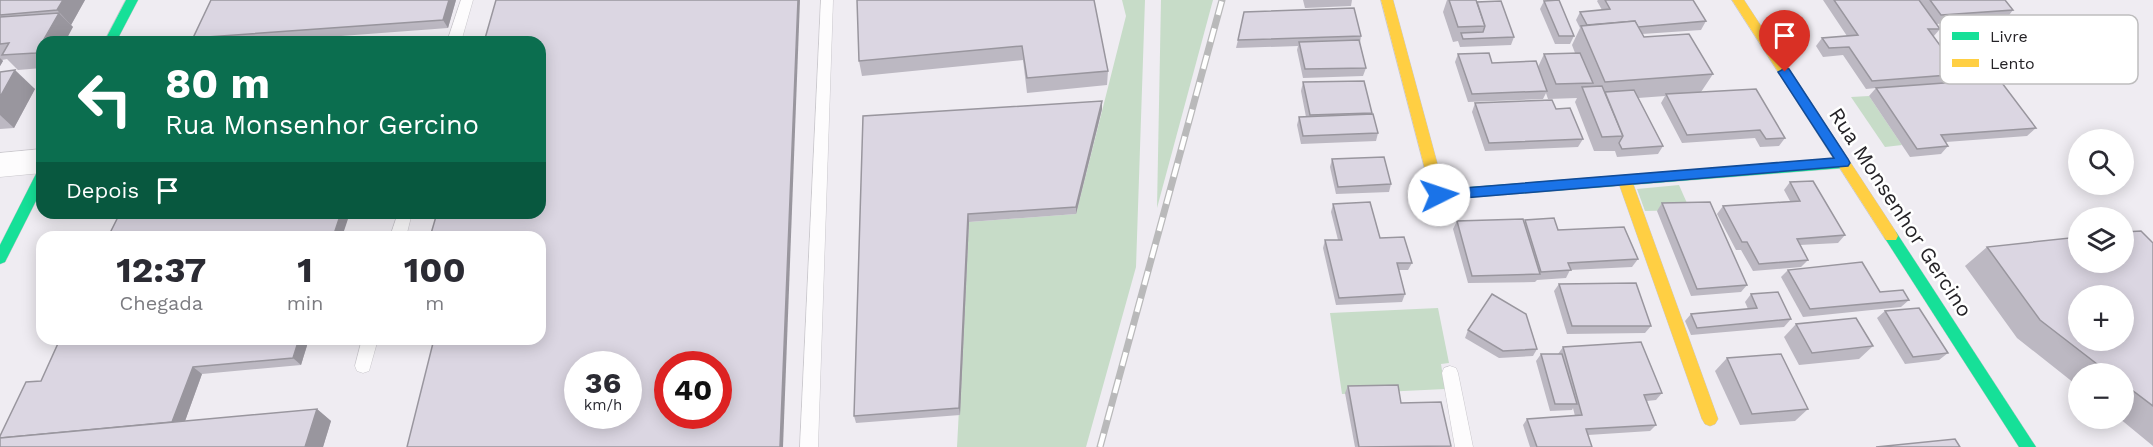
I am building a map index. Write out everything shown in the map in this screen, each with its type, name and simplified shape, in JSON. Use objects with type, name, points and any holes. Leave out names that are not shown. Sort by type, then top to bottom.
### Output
[{"type":"street","points":[[113,36],[132,0]]},
{"type":"street","points":[[1387,0],[1439,195],[1843,163]]},
{"type":"street","name":"Rua Monsenhor Gercino","points":[[1738,0],[2028,447]]},
{"type":"street","points":[[0,165],[36,162]]},
{"type":"street","points":[[1625,181],[1710,419]]},
{"type":"street","points":[[0,258],[36,188]]},
{"type":"lane","points":[[456,36],[467,0]]},
{"type":"lane","points":[[809,447],[827,0]]},
{"type":"lane","points":[[363,366],[368,345]]},
{"type":"lane","points":[[1450,373],[1464,447]]},
{"type":"green space","points":[[1122,0],[1145,0],[1136,267],[1086,447],[957,447],[969,222],[1076,214],[1126,16]]},
{"type":"green space","points":[[1161,0],[1213,0],[1157,208]]},
{"type":"green space","points":[[1869,96],[1902,145],[1885,147],[1851,97]]},
{"type":"green space","points":[[1679,185],[1690,210],[1645,211],[1637,189]]},
{"type":"green space","points":[[1438,308],[1449,363],[1441,364],[1445,389],[1342,394],[1330,313]]},
{"type":"building","points":[[0,0],[63,0],[57,10],[0,15]]},
{"type":"building","points":[[211,0],[449,0],[443,20],[194,36]]},
{"type":"building","points":[[496,0],[798,0],[780,447],[407,447],[432,345],[546,345],[546,231],[432,231],[435,219],[546,219],[546,36],[486,36]]},
{"type":"building","points":[[857,0],[1094,0],[1108,71],[1027,78],[1022,46],[859,61]]},
{"type":"building","points":[[1449,0],[1476,0],[1485,26],[1458,27]]},
{"type":"building","points":[[1559,0],[1574,36],[1559,36],[1544,1]]},
{"type":"building","points":[[1605,0],[1693,0],[1706,21],[1638,27],[1635,21],[1587,25],[1580,12],[1610,9]]},
{"type":"building","points":[[1834,0],[1919,0],[1940,29],[1928,29],[1940,45],[1940,76],[1872,81],[1849,47],[1829,48],[1822,38],[1858,35]]},
{"type":"building","points":[[1930,0],[2005,0],[2013,10],[1941,15]]},
{"type":"building","points":[[1501,1],[1514,37],[1463,39],[1461,33],[1483,32],[1485,26],[1477,2]]},
{"type":"building","points":[[1354,8],[1361,36],[1238,40],[1244,12]]},
{"type":"building","points":[[59,13],[46,36],[36,36],[36,53],[2,55],[9,43],[0,44],[0,17]]},
{"type":"building","points":[[1635,21],[1644,37],[1689,34],[1713,74],[1605,82],[1581,26]]},
{"type":"building","points":[[1359,40],[1366,68],[1305,69],[1299,42]]},
{"type":"building","points":[[1489,53],[1492,63],[1536,61],[1547,91],[1472,94],[1458,54]]},
{"type":"building","points":[[1580,53],[1593,83],[1556,84],[1544,54]]},
{"type":"building","points":[[15,70],[0,97],[0,72]]},
{"type":"building","points":[[1364,81],[1372,113],[1310,115],[1303,82]]},
{"type":"building","points":[[1940,83],[2003,84],[2036,128],[1941,135],[1948,146],[1917,149],[1876,88]]},
{"type":"building","points":[[1602,86],[1623,136],[1602,137],[1582,87]]},
{"type":"building","points":[[1756,89],[1785,138],[1766,139],[1760,130],[1687,135],[1666,94]]},
{"type":"building","points":[[1634,90],[1663,146],[1622,149],[1619,143],[1623,136],[1605,92]]},
{"type":"building","points":[[1552,100],[1556,109],[1570,108],[1583,139],[1489,143],[1475,103]]},
{"type":"building","points":[[1102,101],[1076,207],[968,214],[959,408],[854,416],[863,116]]},
{"type":"building","points":[[1373,114],[1378,133],[1303,136],[1299,117]]},
{"type":"building","points":[[1384,157],[1391,184],[1338,187],[1332,159]]},
{"type":"building","points":[[1813,181],[1845,235],[1797,239],[1808,260],[1759,264],[1747,242],[1742,242],[1723,206],[1800,201],[1790,182]]},
{"type":"building","points":[[1370,202],[1380,238],[1404,237],[1412,263],[1397,263],[1405,294],[1339,298],[1325,240],[1342,240],[1333,204]]},
{"type":"building","points":[[1710,202],[1747,285],[1697,289],[1662,203]]},
{"type":"building","points":[[1554,218],[1558,230],[1624,227],[1638,259],[1568,263],[1571,270],[1541,272],[1525,220]]},
{"type":"building","points":[[117,219],[339,219],[335,231],[111,231]]},
{"type":"building","points":[[1523,219],[1540,274],[1472,276],[1457,221]]},
{"type":"building","points":[[2134,231],[2141,231],[2153,243],[2153,406],[2134,392],[2134,363],[2096,363],[2080,351],[2134,351],[2134,285],[2068,285],[2068,342],[2040,320],[1987,247],[2068,238],[2068,273],[2134,273]]},
{"type":"building","points":[[1862,262],[1880,292],[1903,290],[1909,300],[1810,309],[1788,270]]},
{"type":"building","points":[[1636,283],[1651,326],[1572,326],[1559,284]]},
{"type":"building","points":[[1778,292],[1791,319],[1697,328],[1691,314],[1757,308],[1751,294]]},
{"type":"building","points":[[1492,294],[1526,314],[1537,349],[1503,351],[1468,330]]},
{"type":"building","points":[[1919,308],[1948,353],[1913,357],[1885,311]]},
{"type":"building","points":[[1856,318],[1873,346],[1812,353],[1796,324]]},
{"type":"building","points":[[1641,342],[1662,393],[1644,395],[1656,425],[1586,429],[1592,447],[1537,447],[1527,419],[1582,415],[1563,347]]},
{"type":"building","points":[[57,345],[297,345],[293,358],[193,367],[172,422],[0,438],[26,382],[41,381]]},
{"type":"building","points":[[1541,354],[1562,354],[1577,404],[1555,404]]},
{"type":"building","points":[[1781,354],[1808,409],[1752,414],[1727,358]]},
{"type":"building","points":[[1398,385],[1401,403],[1441,402],[1451,446],[1359,447],[1348,386]]},
{"type":"building","points":[[317,409],[305,447],[0,447],[0,438]]},
{"type":"building","points":[[1955,439],[1960,447],[1876,447]]},
{"type":"railway","points":[[1100,447],[1222,0]]},
{"type":"traffic: fast","points":[[113,36],[132,0]]},
{"type":"traffic: fast","points":[[1435,181],[1439,195],[1843,163]]},
{"type":"traffic: fast","points":[[0,258],[36,188]]},
{"type":"traffic: fast","points":[[1891,236],[2028,447]]},
{"type":"traffic: slow","points":[[1387,0],[1435,181]]},
{"type":"traffic: slow","points":[[1738,0],[1891,236]]},
{"type":"traffic: slow","points":[[1625,181],[1710,419]]},
{"type":"route","points":[[1439,195],[1843,163],[1785,72]]}]
